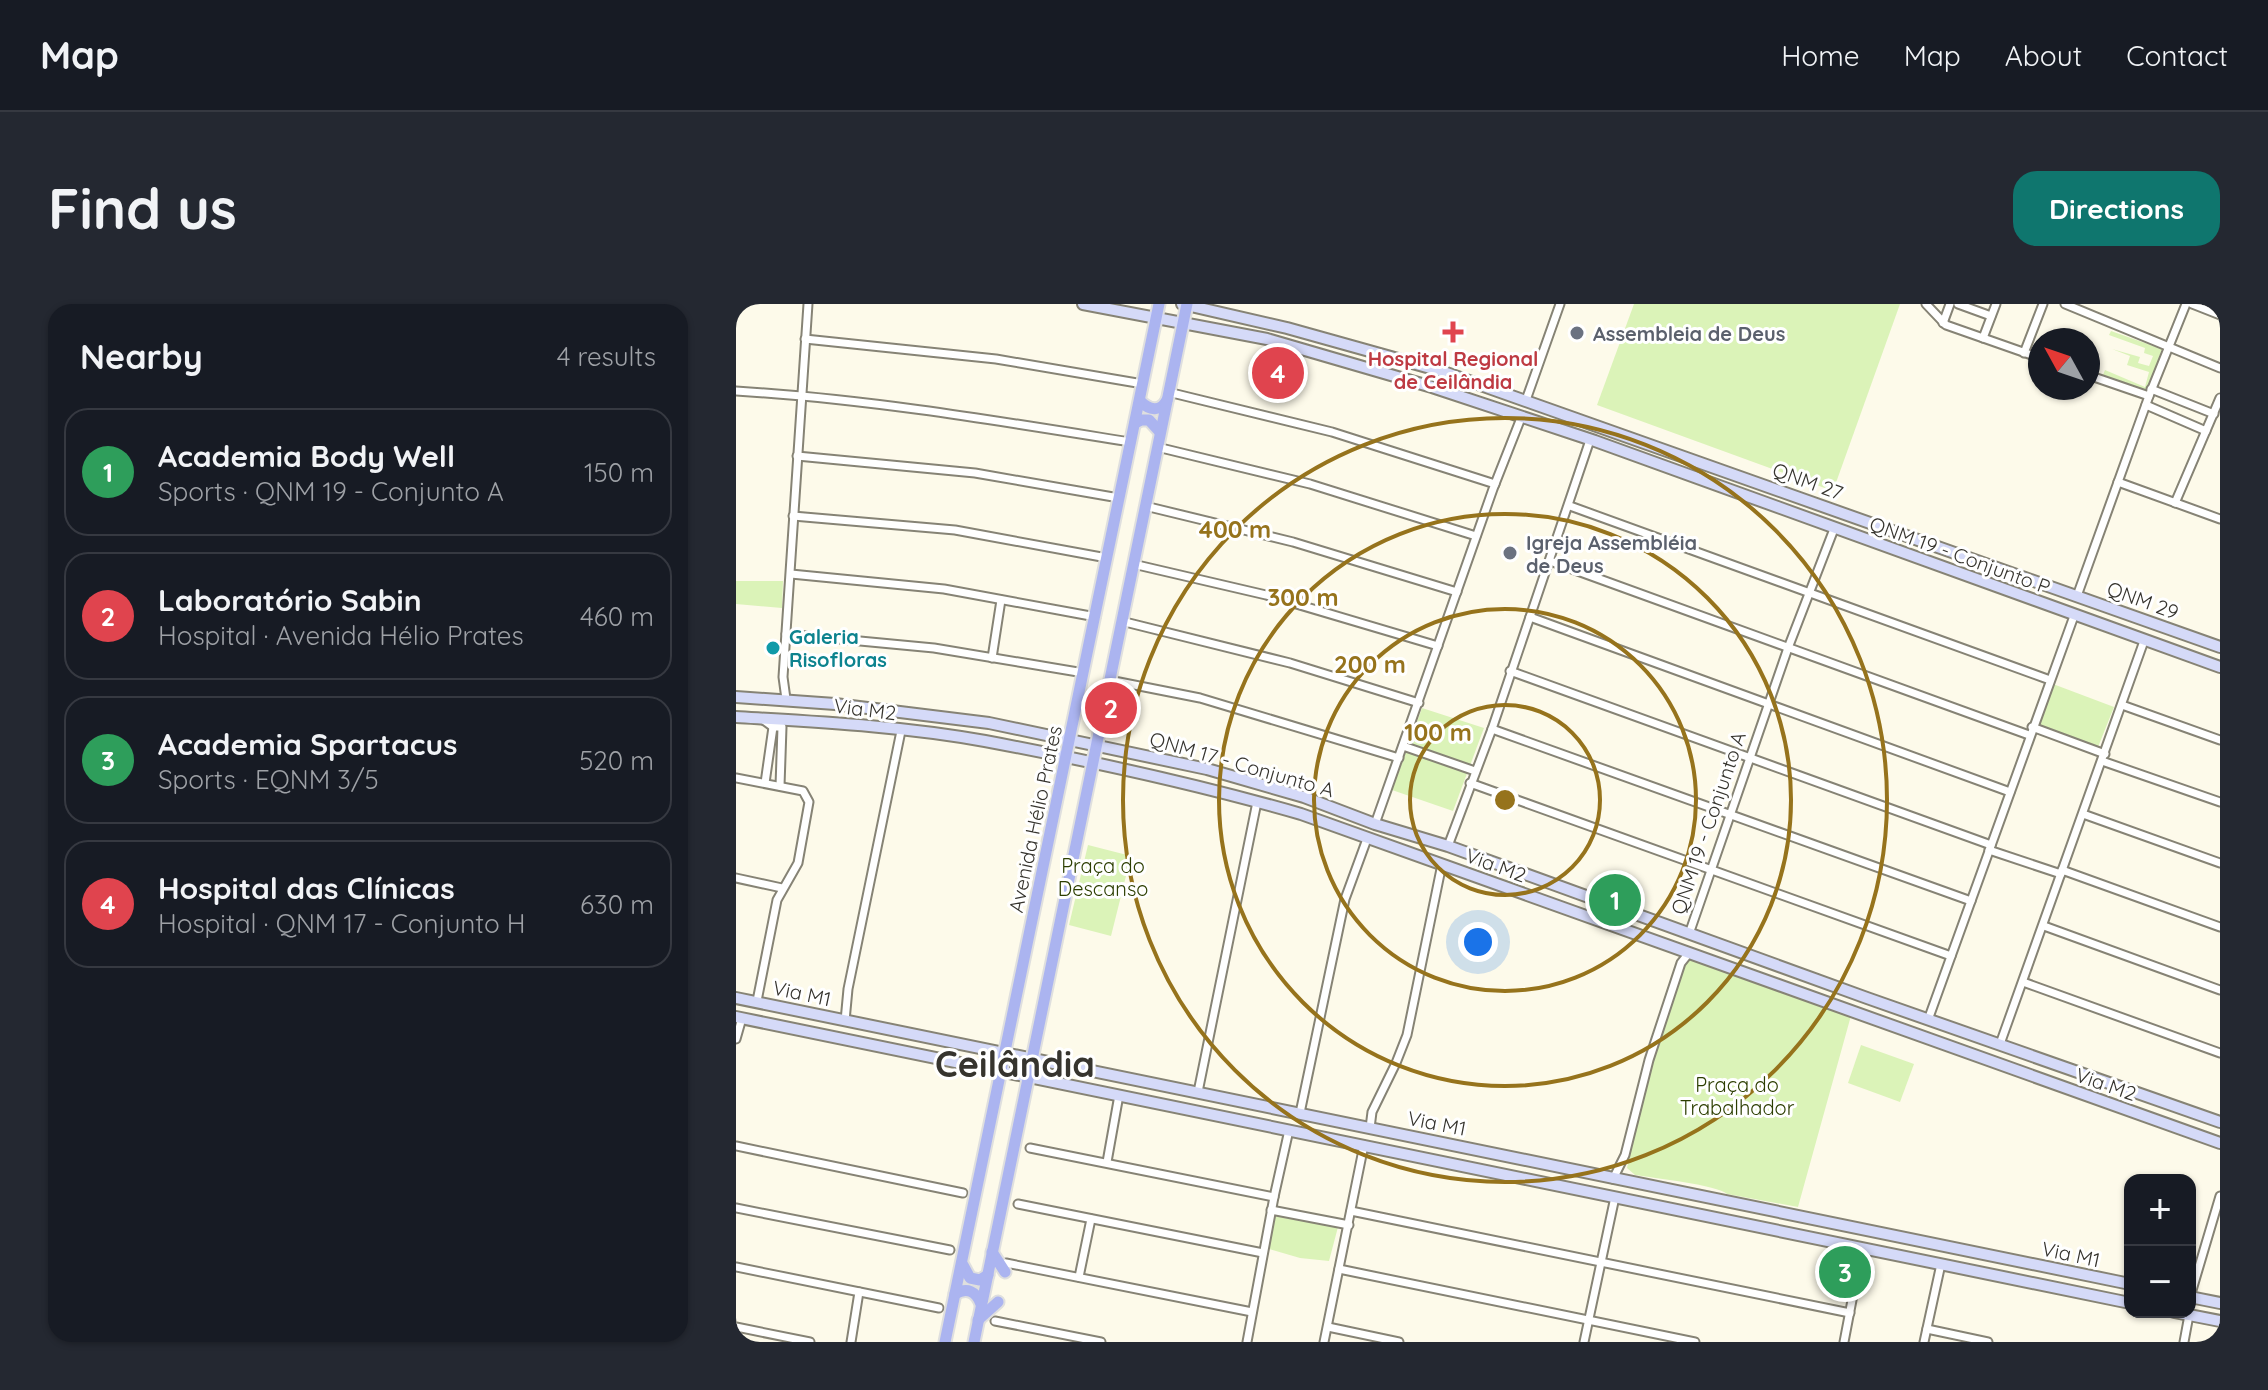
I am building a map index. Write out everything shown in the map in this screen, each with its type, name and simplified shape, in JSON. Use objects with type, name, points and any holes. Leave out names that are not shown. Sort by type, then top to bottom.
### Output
[{"type":"main road","points":[[1083,304],[1224,330],[1320,354],[1649,458],[1657,452],[1653,445]]},
{"type":"main road","points":[[1110,304],[1127,307],[1132,304]]},
{"type":"main road","name":"Avenida Hélio Prates","points":[[945,1342],[1159,304]]},
{"type":"main road","points":[[974,1342],[1185,304]]},
{"type":"main road","name":"QNM 27","points":[[1185,304],[1399,359],[1526,400],[2077,596]]},
{"type":"main road","points":[[1224,330],[1223,322],[1228,319],[1256,326],[1280,326]]},
{"type":"main road","points":[[1140,401],[1146,407],[1158,409],[1163,407],[1168,396]]},
{"type":"main road","points":[[1135,423],[1149,420],[1160,432]]},
{"type":"main road","points":[[1593,441],[1835,530],[1860,533],[1891,544],[1896,539],[1895,531]]},
{"type":"main road","points":[[1791,514],[1790,504],[1795,501],[1830,513],[1850,515]]},
{"type":"main road","name":"QNM 19 - Conjunto P","points":[[1835,530],[2157,645]]},
{"type":"main road","points":[[2008,591],[2005,582],[2012,578],[2041,588],[2059,590]]},
{"type":"main road","name":"QNM 29","points":[[2077,596],[2217,646]]},
{"type":"main road","points":[[1093,630],[1103,643],[1115,641],[1118,636]]},
{"type":"main road","points":[[2157,645],[2181,648],[2211,659],[2217,646]]},
{"type":"main road","points":[[2157,645],[2220,667]]},
{"type":"main road","points":[[1087,658],[1102,652],[1113,660]]},
{"type":"main road","points":[[736,697],[835,704],[989,723],[1097,744]]},
{"type":"main road","points":[[833,722],[839,712],[835,704]]},
{"type":"main road","points":[[853,724],[849,716],[856,707]]},
{"type":"main road","name":"Via M2","points":[[736,717],[833,722],[986,741],[1202,787],[1301,814],[2220,1143]]},
{"type":"main road","points":[[986,741],[994,733],[989,723]]},
{"type":"main road","name":"QNM 17 - Conjunto A","points":[[1097,744],[1207,769],[1304,797],[1375,824]]},
{"type":"main road","points":[[1202,787],[1200,779],[1207,769]]},
{"type":"main road","points":[[1301,814],[1308,803],[1304,797]]},
{"type":"main road","points":[[1318,822],[1315,813],[1324,804]]},
{"type":"main road","name":"Via M2","points":[[1375,824],[1448,846]]},
{"type":"main road","name":"QNM 19 - Conjunto A","points":[[1448,846],[1689,934]]},
{"type":"main road","points":[[1488,881],[1496,875],[1496,865]]},
{"type":"main road","points":[[1506,888],[1506,877],[1513,871]]},
{"type":"main road","points":[[1689,934],[2220,1122]]},
{"type":"main road","name":"Via M1","points":[[736,998],[2124,1283]]},
{"type":"main road","points":[[1867,1017],[1872,1000]]},
{"type":"main road","points":[[738,1016],[795,1023],[800,1019],[798,1011]]},
{"type":"main road","name":"Via M1","points":[[738,1016],[1694,1213]]},
{"type":"main road","points":[[813,1032],[808,1025],[815,1020],[864,1030],[884,1029]]},
{"type":"main road","points":[[887,1048],[928,1051],[934,1045],[930,1037]]},
{"type":"main road","points":[[2051,1083],[2057,1066]]},
{"type":"main road","points":[[1122,1096],[1120,1088],[1124,1083],[1152,1088],[1172,1087]]},
{"type":"main road","points":[[1211,1114],[1256,1117],[1261,1113],[1257,1105]]},
{"type":"main road","points":[[1424,1158],[1431,1151],[1429,1141]]},
{"type":"main road","points":[[1440,1162],[1438,1155],[1445,1143]]},
{"type":"main road","points":[[1694,1213],[1729,1215],[1734,1208],[1730,1202]]},
{"type":"main road","points":[[1752,1224],[1746,1220],[1750,1212],[1772,1211]]},
{"type":"main road","points":[[1694,1213],[2124,1302]]},
{"type":"main road","points":[[992,1252],[1006,1267]]},
{"type":"main road","points":[[1958,1267],[1999,1270],[2004,1264],[1999,1258]]},
{"type":"main road","points":[[962,1264],[970,1278],[980,1280],[988,1275]]},
{"type":"main road","points":[[2018,1279],[2013,1273],[2019,1266],[2047,1272],[2064,1271]]},
{"type":"main road","points":[[955,1294],[962,1290],[970,1291],[979,1297],[981,1304]]},
{"type":"main road","points":[[2196,1298],[2220,1303]]},
{"type":"main road","points":[[978,1320],[998,1302]]},
{"type":"main road","points":[[940,1304],[951,1315]]},
{"type":"main road","points":[[2196,1316],[2220,1321]]},
{"type":"street","points":[[786,699],[783,685],[808,304]]},
{"type":"street","points":[[1526,400],[1560,304]]},
{"type":"street","points":[[1926,304],[1943,323],[2028,354]]},
{"type":"street","points":[[1943,323],[1950,304]]},
{"type":"street","points":[[1958,304],[1991,316]]},
{"type":"street","points":[[1983,338],[1996,304]]},
{"type":"street","points":[[2024,353],[2043,304]]},
{"type":"street","points":[[2065,304],[2220,368]]},
{"type":"street","points":[[2189,304],[2220,315]]},
{"type":"street","name":"QNM 29","points":[[2077,596],[2150,392],[2189,304]]},
{"type":"street","points":[[805,339],[996,359],[1143,384]]},
{"type":"street","points":[[2100,378],[2214,414]]},
{"type":"street","points":[[736,391],[802,395],[952,413],[1130,442]]},
{"type":"street","points":[[1168,396],[1332,432],[1495,484]]},
{"type":"street","points":[[2175,503],[2220,398]]},
{"type":"street","points":[[2146,405],[2206,431]]},
{"type":"street","points":[[1375,824],[1476,536],[1521,418]]},
{"type":"street","points":[[1448,846],[1593,441]]},
{"type":"street","points":[[1157,447],[1310,484],[1476,536]]},
{"type":"street","points":[[797,456],[975,473],[1119,498]]},
{"type":"street","points":[[2118,482],[2220,518]]},
{"type":"street","points":[[1145,506],[1293,542],[1457,592]]},
{"type":"street","points":[[1570,506],[2050,680]]},
{"type":"street","points":[[793,516],[955,530],[1107,558]]},
{"type":"street","name":"QNM 19 - Conjunto A","points":[[1689,934],[1788,648],[1835,530]]},
{"type":"street","points":[[1550,561],[1788,648],[2104,757],[2220,802]]},
{"type":"street","points":[[1133,564],[1266,595],[1438,646]]},
{"type":"street","points":[[791,574],[944,589],[1096,617]]},
{"type":"street","points":[[992,658],[1001,600]]},
{"type":"street","points":[[1928,1020],[2074,616]]},
{"type":"street","points":[[1530,617],[2010,792]]},
{"type":"street","points":[[1121,621],[1290,663],[1419,703]]},
{"type":"street","points":[[786,634],[934,648],[1084,673]]},
{"type":"street","points":[[2000,1044],[2144,641]]},
{"type":"street","points":[[1510,671],[1990,847],[2220,927]]},
{"type":"street","points":[[1109,680],[1200,698],[1399,758]]},
{"type":"street","points":[[2122,705],[2220,740]]},
{"type":"street","points":[[761,718],[773,727],[782,727],[780,786]]},
{"type":"street","points":[[765,783],[773,727]]},
{"type":"street","points":[[1492,729],[1971,901]]},
{"type":"street","points":[[845,1021],[848,989],[901,731]]},
{"type":"street","points":[[1403,746],[1475,771]]},
{"type":"street","points":[[736,778],[803,791],[809,802],[798,863],[777,900],[757,1001]]},
{"type":"street","points":[[736,785],[747,780]]},
{"type":"street","points":[[1470,783],[1951,956]]},
{"type":"street","points":[[1198,1092],[1257,802]]},
{"type":"street","points":[[2083,814],[2220,863]]},
{"type":"street","points":[[1300,1113],[1345,899],[1367,839]]},
{"type":"street","points":[[1370,1128],[1372,1112],[1407,1035],[1442,864]]},
{"type":"street","points":[[736,878],[782,888]]},
{"type":"street","points":[[2044,926],[2220,990]]},
{"type":"street","points":[[1677,949],[1681,963]]},
{"type":"street","points":[[1613,1179],[1625,1155],[1649,1060],[1681,963],[1689,953]]},
{"type":"street","points":[[2023,982],[2220,1053]]},
{"type":"street","points":[[736,1039],[738,1016]]},
{"type":"street","points":[[1107,1162],[1122,1096]]},
{"type":"street","points":[[1247,1342],[1289,1130]]},
{"type":"street","points":[[1324,1342],[1364,1145]]},
{"type":"street","points":[[736,1146],[963,1193]]},
{"type":"street","points":[[1030,1148],[1274,1197]]},
{"type":"street","points":[[1625,1155],[1627,1181]]},
{"type":"street","points":[[2196,1277],[2220,1196]]},
{"type":"street","points":[[1584,1342],[1615,1197]]},
{"type":"street","points":[[1018,1204],[1263,1253]]},
{"type":"street","points":[[736,1208],[950,1250]]},
{"type":"street","points":[[1271,1210],[1349,1225]]},
{"type":"street","points":[[1351,1211],[1850,1313]]},
{"type":"street","points":[[1079,1277],[1091,1219]]},
{"type":"street","points":[[1844,1342],[1862,1248]]},
{"type":"street","points":[[1924,1342],[1941,1264]]},
{"type":"street","points":[[736,1267],[859,1292],[940,1304]]},
{"type":"street","points":[[1006,1267],[1079,1277],[1252,1312]]},
{"type":"street","points":[[1339,1269],[1695,1342]]},
{"type":"street","points":[[851,1342],[859,1292]]},
{"type":"street","points":[[2184,1342],[2188,1318]]},
{"type":"street","points":[[995,1321],[1101,1342]]},
{"type":"street","points":[[736,1327],[810,1342]]},
{"type":"street","points":[[1328,1327],[1399,1342]]},
{"type":"street","points":[[1927,1329],[1988,1342]]},
{"type":"green space","points":[[1634,304],[1900,304],[1833,491],[1597,405]]},
{"type":"green space","points":[[2111,331],[2162,349],[2146,394],[2100,378],[2105,370],[2145,387],[2149,372],[2127,365],[2130,356],[2112,349],[2140,357],[2138,363],[2149,366],[2153,356],[2144,353],[2145,348],[2109,335]]},
{"type":"green space","points":[[736,581],[783,581],[782,608],[736,604]]},
{"type":"green space","points":[[2053,684],[2114,707],[2098,747],[2037,725]]},
{"type":"green space","points":[[1422,708],[1484,728],[1453,811],[1392,790]]},
{"type":"green space","name":"Praça do Descanso","points":[[1088,845],[1131,856],[1111,936],[1069,925]]},
{"type":"green space","name":"Praça do Trabalhador","points":[[1687,956],[1852,1012],[1798,1207],[1727,1194],[1699,1185],[1635,1175],[1627,1168],[1637,1118]]},
{"type":"green space","points":[[1861,1045],[1914,1064],[1900,1102],[1848,1083]]},
{"type":"green space","points":[[1275,1216],[1338,1227],[1329,1261],[1300,1258],[1269,1249]]},
{"type":"place","name":"Hospital Regional de Ceilândia","points":[[1453,332]]},
{"type":"place","name":"Assembleia de Deus","points":[[1577,333]]},
{"type":"place","name":"Hospital das Clínicas","points":[[1278,373]]},
{"type":"place","name":"Igreja Assembléia de Deus","points":[[1510,553]]},
{"type":"place","name":"Galeria Risofloras","points":[[773,648]]},
{"type":"place","name":"Laboratório Sabin","points":[[1111,708]]},
{"type":"place","name":"Academia Body Well","points":[[1615,900]]},
{"type":"place","name":"Academia Spartacus","points":[[1845,1272]]},
{"type":"district","name":"Ceilândia","points":[[1015,1063]]}]
